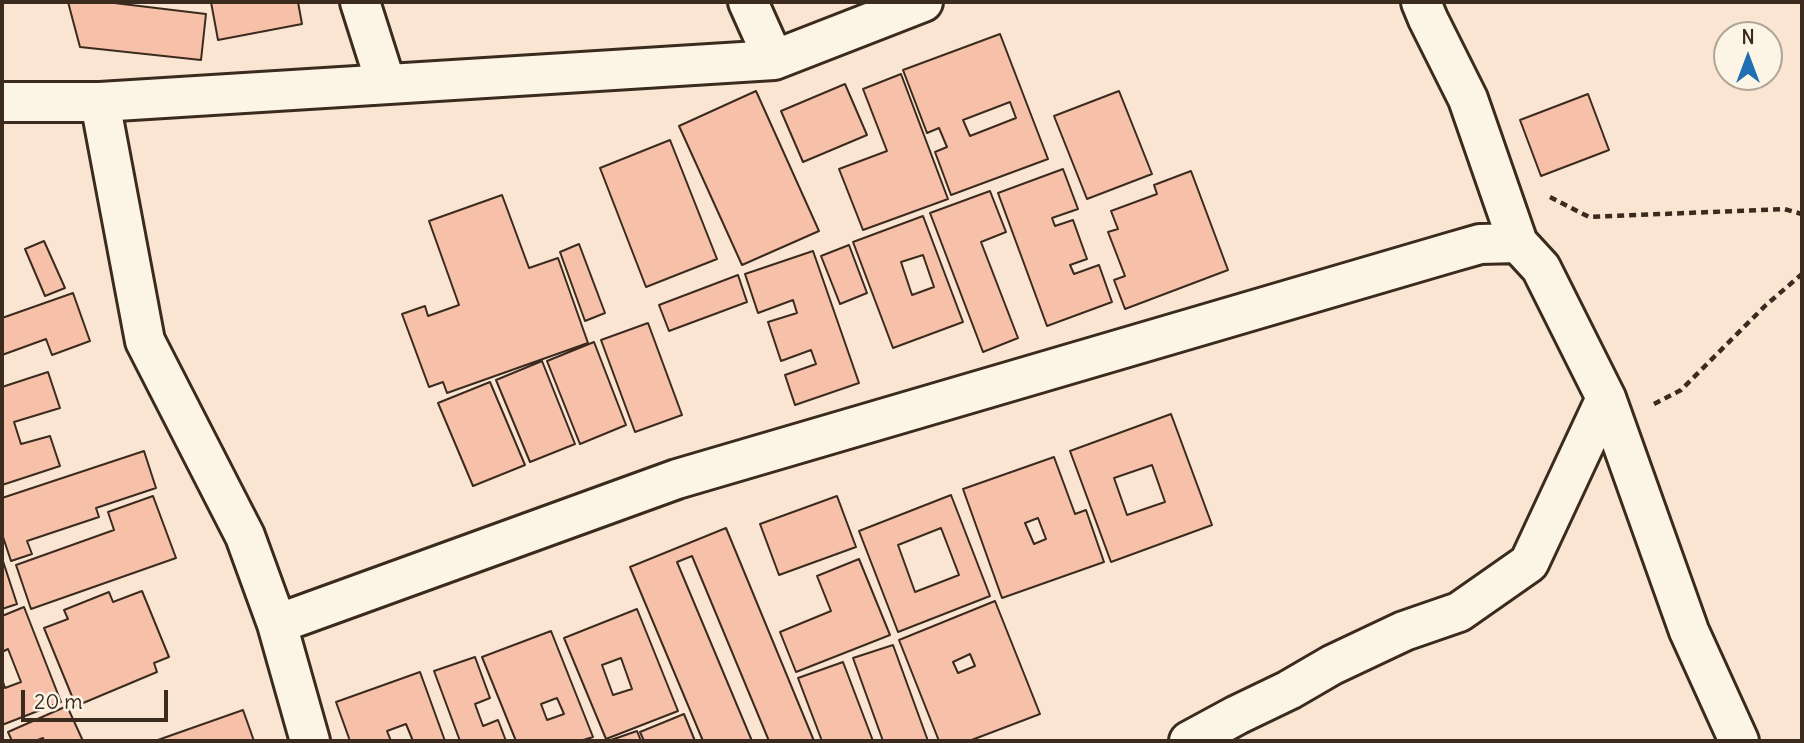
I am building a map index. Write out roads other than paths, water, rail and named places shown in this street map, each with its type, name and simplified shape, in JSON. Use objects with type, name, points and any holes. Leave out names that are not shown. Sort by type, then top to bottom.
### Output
[{"type":"street","points":[[360,2],[386,84]]},
{"type":"street","points":[[748,2],[774,60]]},
{"type":"street","points":[[2,102],[100,102],[774,60],[923,2]]},
{"type":"street","points":[[1421,2],[1468,99],[1518,243],[1541,268],[1606,398],[1689,631],[1739,741]]},
{"type":"street","points":[[100,102],[145,341],[245,536],[276,624],[310,741]]},
{"type":"street","points":[[276,624],[677,479],[1480,244],[1518,243]]},
{"type":"street","points":[[1189,741],[1332,665],[1405,631],[1459,612],[1529,563],[1606,398]]}]
